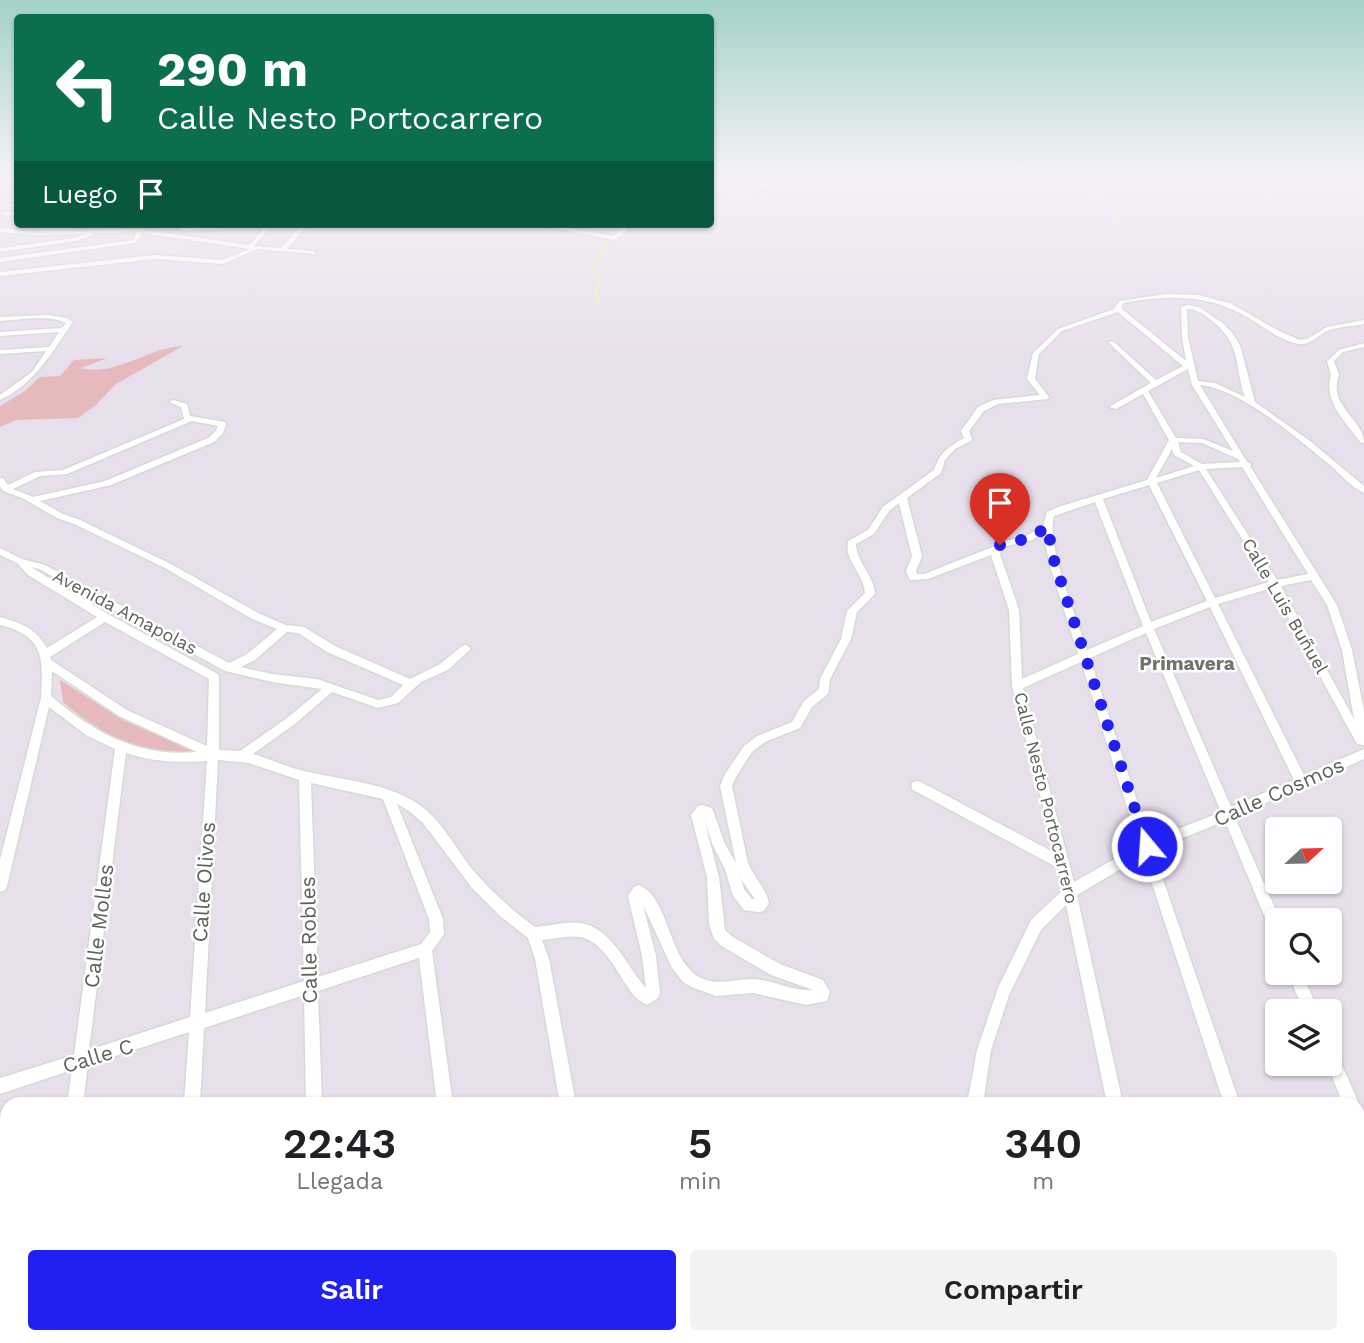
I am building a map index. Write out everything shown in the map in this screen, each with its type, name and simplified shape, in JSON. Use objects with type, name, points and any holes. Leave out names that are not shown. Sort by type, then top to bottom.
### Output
[{"type":"street","points":[[0,250],[71,239]]},
{"type":"street","points":[[0,260],[135,241],[136,239]]},
{"type":"street","points":[[191,239],[313,253]]},
{"type":"street","points":[[0,273],[155,257],[223,262],[253,248],[260,239]]},
{"type":"street","points":[[283,250],[293,239]]},
{"type":"street","points":[[0,273],[131,252]]},
{"type":"street","points":[[533,934],[580,929],[589,931],[601,940],[647,999],[651,997],[653,985],[635,897],[639,891],[643,892],[664,933],[673,960],[690,979],[706,987],[721,990],[745,986],[787,996],[822,996],[822,988],[818,985],[776,970],[719,934],[713,877],[697,815],[702,810],[708,812],[719,846],[731,867],[738,892],[749,905],[759,906],[762,903],[761,896],[747,877],[737,846],[726,786],[748,749],[761,739],[796,725],[814,696],[824,691],[825,680],[846,639],[852,611],[870,594],[868,582],[851,551],[851,543],[871,532],[886,509],[938,471],[941,460],[952,447],[968,439],[967,428],[981,409],[1002,400],[1045,397],[1031,379],[1036,353],[1065,328],[1118,308],[1121,302],[1165,295],[1209,300],[1233,307],[1293,340],[1304,343],[1335,326],[1364,322]]},
{"type":"street","points":[[1251,402],[1234,336],[1209,316],[1189,306],[1184,307],[1188,366],[1196,383],[1332,605],[1347,650],[1364,736]]},
{"type":"street","points":[[1118,308],[1188,366]]},
{"type":"street","points":[[0,319],[62,317],[70,323],[34,373],[0,398]]},
{"type":"street","points":[[0,334],[65,330]]},
{"type":"street","points":[[1111,342],[1155,383]]},
{"type":"street","points":[[1364,345],[1341,351],[1330,361],[1335,374],[1332,383],[1337,405],[1364,442]]},
{"type":"street","points":[[0,352],[50,349]]},
{"type":"street","points":[[1113,407],[1188,366]]},
{"type":"street","points":[[1196,383],[1219,386],[1251,402],[1364,490]]},
{"type":"street","points":[[0,390],[15,389]]},
{"type":"street","name":"Calle Luis Buñuel","points":[[1144,390],[1173,440],[1177,453],[1201,467],[1274,582],[1364,747]]},
{"type":"street","points":[[33,500],[84,490],[116,480],[211,440],[223,427],[218,422],[185,416],[184,406],[173,402]]},
{"type":"street","points":[[6,489],[38,474],[64,472],[191,419]]},
{"type":"street","points":[[1151,480],[1173,440],[1203,441],[1245,462]]},
{"type":"street","points":[[1230,1097],[1084,658],[1052,554],[1048,527],[1050,514],[1151,480],[1201,467],[1245,462]]},
{"type":"street","points":[[0,480],[6,489],[168,566],[255,616],[285,628],[300,630],[331,649],[411,684],[444,667],[466,649]]},
{"type":"street","points":[[1151,480],[1302,783]]},
{"type":"street","points":[[902,497],[917,556],[911,571],[913,578],[925,577],[1006,543],[1029,538],[1048,527]]},
{"type":"street","points":[[1098,498],[1149,629],[1268,908]]},
{"type":"street","name":"Calle Nesto Portocarrero","points":[[996,549],[996,558],[1014,610],[1017,686],[1064,864],[1114,1097]]},
{"type":"street","name":"Avenida Amapolas","points":[[0,551],[19,561],[42,567],[229,668],[330,688],[382,705],[394,700],[411,684]]},
{"type":"street","name":"Avenida Amapolas","points":[[19,561],[32,573],[152,645],[214,677]]},
{"type":"street","points":[[1017,686],[1213,604],[1274,582],[1313,576]]},
{"type":"street","points":[[47,658],[106,617]]},
{"type":"street","points":[[0,621],[35,637],[47,658],[123,713],[213,754]]},
{"type":"street","points":[[214,677],[251,657],[285,628]]},
{"type":"street","points":[[0,886],[46,698],[47,658]]},
{"type":"street","name":"Calle Olivos","points":[[191,1097],[213,754],[214,677]]},
{"type":"street","points":[[243,756],[330,688]]},
{"type":"street","points":[[46,698],[78,724],[121,748],[165,758],[213,754],[243,756],[305,777],[330,780],[388,796],[415,808],[444,840],[478,886],[533,934],[542,959],[567,1097]]},
{"type":"street","name":"Calle Molles","points":[[76,1097],[121,748]]},
{"type":"street","name":"Calle Cosmos","points":[[976,1097],[984,1049],[1003,993],[1036,925],[1070,892],[1147,846],[1227,815],[1364,754]]},
{"type":"street","name":"Calle Robles","points":[[305,777],[314,1097]]},
{"type":"street","points":[[917,786],[1064,864]]},
{"type":"street","points":[[388,796],[436,919],[437,934],[425,949],[444,1097]]},
{"type":"street","name":"Calle C","points":[[0,1086],[425,949]]},
{"type":"street","points":[[1339,1076],[1348,1097]]},
{"type":"shaded area","points":[[183,346],[116,384],[96,405],[78,418],[16,420],[0,427],[0,406],[25,391],[40,377],[60,376],[74,360],[107,358],[81,368],[94,370]]},
{"type":"shaded area","points":[[60,680],[123,720],[195,752],[159,752],[124,742],[92,724],[63,702]]},
{"type":"waterway","points":[[598,305],[596,289],[600,280],[594,269],[606,242]]},
{"type":"district","name":"Primavera","points":[[1187,663]]},
{"type":"route","points":[[1000,545],[1029,538],[1048,527],[1052,554],[1084,658],[1147,846]]}]
